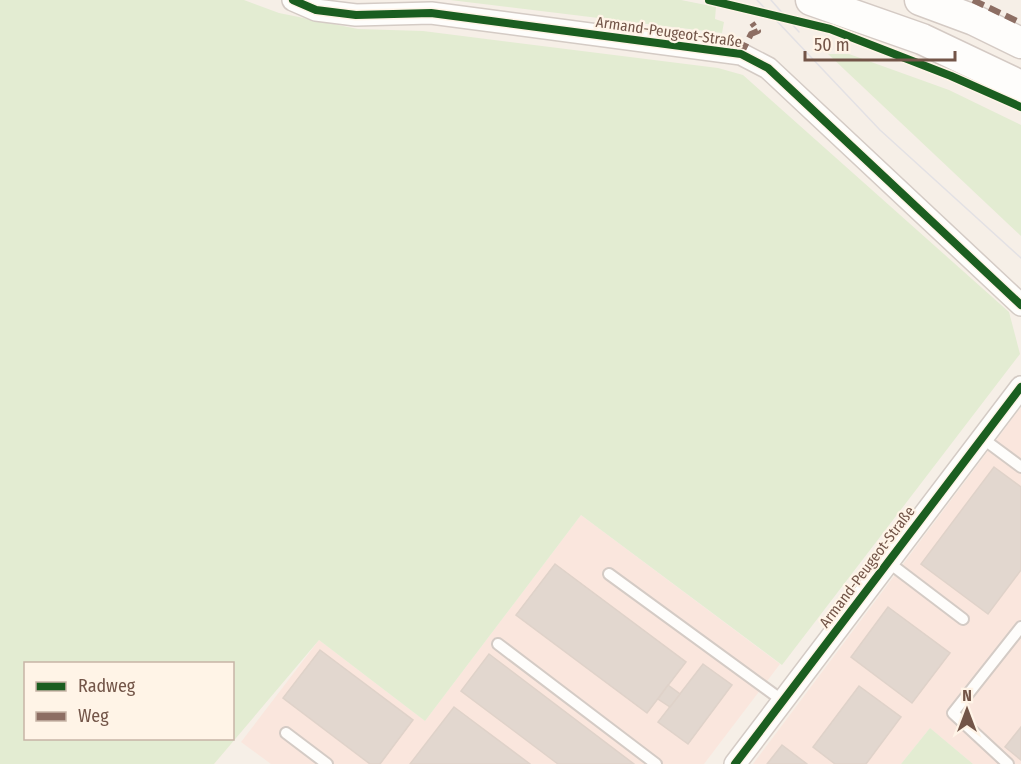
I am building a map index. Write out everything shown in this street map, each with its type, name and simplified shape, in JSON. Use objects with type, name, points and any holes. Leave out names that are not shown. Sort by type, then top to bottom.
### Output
[{"type":"main road","points":[[811,0],[922,39],[1021,86]]},
{"type":"main road","points":[[920,0],[974,20],[1021,43]]},
{"type":"street","name":"Armand-Peugeot-Straße","points":[[293,0],[316,10],[356,15],[431,13],[741,54],[768,68],[1021,305]]},
{"type":"street","name":"Armand-Peugeot-Straße","points":[[739,762],[1021,387]]},
{"type":"lane","points":[[982,438],[1021,467]]},
{"type":"lane","points":[[888,562],[963,619]]},
{"type":"lane","points":[[609,574],[783,701]]},
{"type":"lane","points":[[1008,764],[953,713],[1021,627]]},
{"type":"lane","points":[[498,644],[656,764]]},
{"type":"lane","points":[[286,733],[327,764]]},
{"type":"shaded area","points":[[1021,407],[1021,764],[973,764],[930,728],[901,764],[753,764]]},
{"type":"shaded area","points":[[581,515],[780,664],[704,764],[271,764],[241,742],[319,640],[425,721]]},
{"type":"green space","points":[[0,0],[244,0],[279,13],[358,29],[423,31],[718,68],[743,75],[1009,312],[1020,354],[782,665],[581,515],[425,721],[319,640],[214,764],[0,764]]},
{"type":"green space","points":[[450,0],[681,0],[716,7],[715,19],[724,22],[722,33]]},
{"type":"green space","points":[[828,54],[849,54],[949,90],[1021,125],[1021,236]]},
{"type":"green space","points":[[930,728],[973,764],[901,764]]},
{"type":"building","points":[[994,467],[1021,487],[1021,570],[988,614],[921,564]]},
{"type":"building","points":[[555,564],[686,662],[647,713],[516,615]]},
{"type":"building","points":[[888,607],[950,653],[912,703],[851,657]]},
{"type":"building","points":[[320,650],[413,720],[380,764],[370,764],[283,698]]},
{"type":"building","points":[[489,654],[634,764],[558,764],[461,691]]},
{"type":"building","points":[[703,664],[732,685],[688,744],[658,722]]},
{"type":"building","points":[[668,685],[680,694],[670,707],[658,699]]},
{"type":"building","points":[[859,686],[901,717],[866,764],[835,764],[813,747]]},
{"type":"building","points":[[454,707],[530,764],[410,764]]},
{"type":"building","points":[[1021,727],[1021,760],[1005,747]]},
{"type":"building","points":[[782,745],[807,764],[767,764]]},
{"type":"tram line","points":[[757,0],[880,130],[1021,258]]},
{"type":"tram line","points":[[771,0],[799,32]]},
{"type":"marked path","points":[[973,0],[1021,23]]},
{"type":"marked path","points":[[741,54],[751,34],[758,31],[752,23]]},
{"type":"cycle path","points":[[293,0],[316,10],[356,15],[431,13],[741,54],[768,68],[1021,305]]},
{"type":"cycle path","points":[[709,0],[830,29],[951,76],[1021,107]]},
{"type":"cycle path","points":[[735,764],[1021,387]]}]
